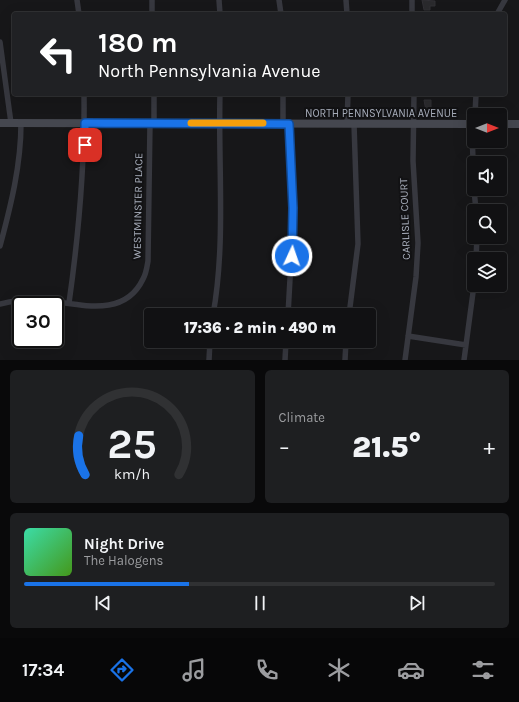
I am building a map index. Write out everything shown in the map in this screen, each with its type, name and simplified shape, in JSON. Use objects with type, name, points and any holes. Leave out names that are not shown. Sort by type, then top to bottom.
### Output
[{"type":"street","points":[[77,0],[78,12]]},
{"type":"street","points":[[152,0],[152,12]]},
{"type":"street","points":[[219,0],[220,12]]},
{"type":"street","points":[[279,0],[280,12]]},
{"type":"street","points":[[346,0],[347,12]]},
{"type":"street","points":[[412,0],[412,12]]},
{"type":"street","points":[[498,12],[504,0]]},
{"type":"street","points":[[0,42],[11,123]]},
{"type":"street","points":[[69,303],[79,236],[84,172],[84,96]]},
{"type":"street","name":"WESTMINSTER PLACE","points":[[0,304],[39,300],[96,307],[117,304],[131,295],[144,279],[148,261],[154,96]]},
{"type":"street","points":[[214,308],[218,269],[220,96]]},
{"type":"street","points":[[283,96],[293,226],[288,308]]},
{"type":"street","points":[[348,96],[358,233],[350,308]]},
{"type":"street","name":"CARLISLE COURT","points":[[406,360],[416,277],[418,244],[413,162],[414,96]]},
{"type":"street","points":[[475,108],[476,96]]},
{"type":"street","name":"NORTH PENNSYLVANIA AVENUE","points":[[0,123],[467,124]]},
{"type":"street","points":[[0,246],[15,187],[21,140],[21,123]]},
{"type":"street","points":[[507,124],[519,124]]},
{"type":"street","points":[[464,360],[473,292]]},
{"type":"street","points":[[408,336],[466,344]]},
{"type":"street","points":[[210,348],[210,360]]},
{"type":"street","points":[[286,348],[286,360]]},
{"type":"street","points":[[345,360],[346,348]]},
{"type":"building","points":[[422,0],[435,1],[435,6],[430,6],[430,10],[424,10]]},
{"type":"building","points":[[424,100],[431,100],[431,111],[426,111]]},
{"type":"slow traffic","points":[[191,123],[263,123]]},
{"type":"route","points":[[85,145],[85,123],[289,124],[293,208],[292,256]]}]
